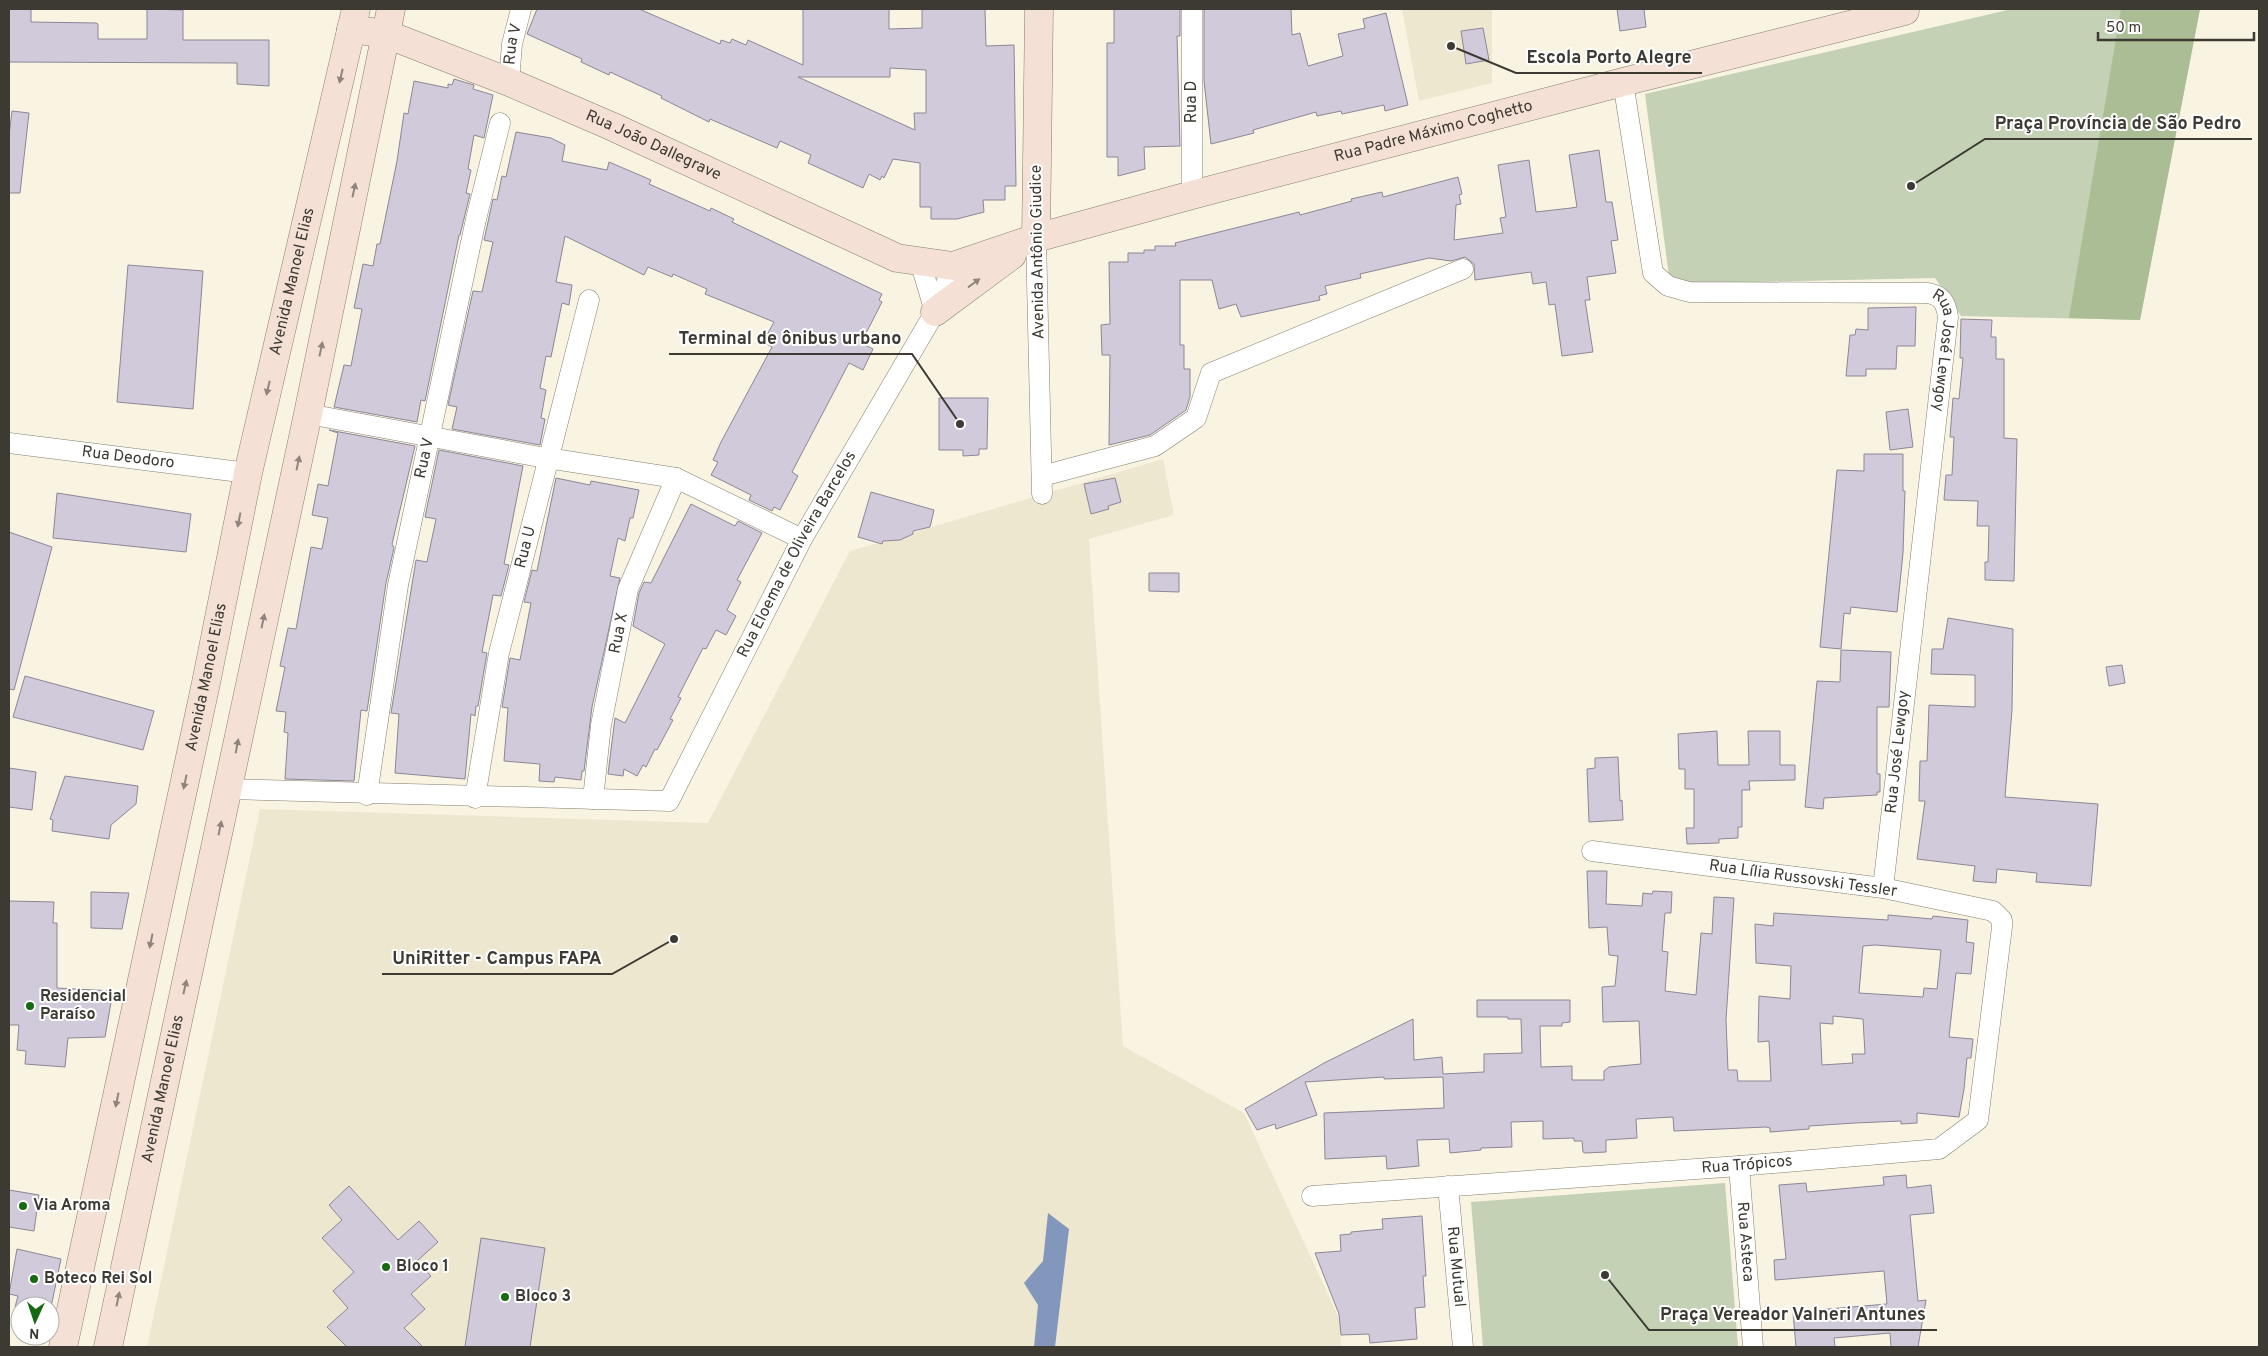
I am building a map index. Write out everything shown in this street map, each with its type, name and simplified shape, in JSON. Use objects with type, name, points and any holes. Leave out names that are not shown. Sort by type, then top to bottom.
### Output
[{"type":"main road","name":"Avenida Antônio Giudice","points":[[1036,238],[1039,9]]},
{"type":"main road","name":"Rua Padre Máximo Coghetto","points":[[953,266],[1036,238],[1192,195],[1623,82],[1909,10]]},
{"type":"main road","name":"Rua João Dallegrave","points":[[353,19],[388,22],[510,82],[611,126],[896,258],[953,266]]},
{"type":"main road","name":"Avenida Manoel Elias","points":[[63,1347],[204,694],[248,473],[353,19]]},
{"type":"main road","name":"Avenida Manoel Elias","points":[[108,1347],[308,414],[388,22]]},
{"type":"main road","points":[[935,312],[1036,238]]},
{"type":"main road","points":[[213,651],[255,660]]},
{"type":"main road","points":[[204,694],[245,703]]},
{"type":"street","name":"Rua V","points":[[510,82],[512,44],[522,9]]},
{"type":"street","name":"Rua D","points":[[1192,9],[1192,195]]},
{"type":"street","name":"Rua José Lewgoy","points":[[1623,82],[1653,273],[1668,286],[1689,292],[1927,293],[1936,294],[1943,299],[1946,307],[1945,336],[1883,888]]},
{"type":"street","name":"Rua V","points":[[366,795],[398,585],[428,435],[476,219],[500,123]]},
{"type":"street","name":"Avenida Antônio Giudice","points":[[1036,238],[1042,485],[1155,446],[1196,418],[1211,373],[1463,269]]},
{"type":"street","points":[[920,261],[935,312]]},
{"type":"street","name":"Rua Eloema de Oliveira Barcelos","points":[[593,799],[669,802],[802,539],[935,312],[953,266]]},
{"type":"street","name":"Rua U","points":[[475,798],[499,653],[544,458],[589,300]]},
{"type":"street","points":[[308,414],[544,458],[676,478],[802,539]]},
{"type":"street","name":"Rua Deodoro","points":[[9,442],[248,473]]},
{"type":"street","name":"Rua X","points":[[593,799],[601,725],[628,589],[676,478]]},
{"type":"street","points":[[228,790],[475,798],[593,799]]},
{"type":"street","name":"Rua Lília Russovski Tessler","points":[[1592,851],[1883,888],[1993,911],[2002,920],[2002,927]]},
{"type":"street","name":"Rua Trópicos","points":[[1312,1196],[1739,1166],[1939,1149],[1978,1120],[2002,927]]},
{"type":"street","name":"Rua Asteca","points":[[1739,1166],[1753,1347]]},
{"type":"street","name":"Rua Mutual","points":[[1448,1186],[1463,1347]]},
{"type":"shaded area","points":[[1402,9],[1492,9],[1492,83],[1419,101]]},
{"type":"shaded area","points":[[1163,459],[1174,515],[1089,539],[1123,1046],[1244,1113],[1340,1320],[1341,1347],[147,1347],[260,809],[708,823],[850,551]]},
{"type":"green space","points":[[2012,9],[2200,9],[2140,320],[1961,316],[1935,278],[1670,284],[1645,94]]},
{"type":"green space","points":[[2121,9],[2200,9],[2140,320],[2069,318]]},
{"type":"green space","points":[[1725,1183],[1738,1347],[1483,1347],[1471,1202]]},
{"type":"water","points":[[1048,1213],[1069,1229],[1055,1347],[1034,1347],[1038,1305],[1024,1283],[1043,1261]]},
{"type":"building","points":[[9,9],[31,9],[31,22],[96,23],[98,24],[98,39],[147,39],[147,9],[183,10],[183,40],[269,40],[269,86],[237,84],[237,63],[9,62]]},
{"type":"building","points":[[537,9],[639,9],[720,44],[721,40],[730,43],[732,39],[746,45],[748,40],[803,65],[803,9],[889,9],[889,29],[922,28],[922,9],[985,9],[986,46],[1014,45],[1016,186],[1005,186],[1005,200],[983,200],[984,212],[957,219],[931,219],[931,207],[920,207],[920,163],[893,159],[884,178],[882,176],[880,180],[869,174],[863,188],[808,163],[811,155],[780,141],[777,148],[710,119],[709,122],[661,98],[662,96],[610,72],[609,75],[581,62],[582,59],[527,34]],"holes":[[[890,68],[926,70],[926,113],[914,113],[915,130],[798,77],[890,77]]]},
{"type":"building","points":[[1114,9],[1180,9],[1180,36],[1177,36],[1180,146],[1144,147],[1145,169],[1118,176],[1118,157],[1107,157],[1107,43],[1114,43]]},
{"type":"building","points":[[1204,9],[1291,9],[1292,35],[1300,33],[1308,66],[1343,56],[1338,34],[1365,28],[1363,19],[1386,13],[1408,105],[1385,111],[1384,105],[1342,114],[1341,111],[1317,116],[1316,112],[1253,130],[1254,133],[1211,144],[1204,81]]},
{"type":"building","points":[[1617,9],[1644,9],[1646,27],[1620,31]]},
{"type":"building","points":[[1483,28],[1489,60],[1466,64],[1461,31]]},
{"type":"building","points":[[454,79],[474,85],[473,89],[493,95],[484,138],[474,135],[468,169],[471,170],[466,193],[470,194],[459,235],[425,401],[421,400],[417,422],[334,407],[344,365],[351,366],[362,309],[354,308],[363,264],[373,266],[377,244],[380,244],[397,161],[404,113],[408,114],[414,81],[448,88],[448,84],[452,85]]},
{"type":"building","points":[[12,111],[29,113],[20,193],[9,193],[9,136]]},
{"type":"building","points":[[516,132],[551,138],[565,145],[562,161],[607,170],[609,162],[651,180],[649,184],[710,211],[711,208],[734,219],[732,222],[882,294],[879,300],[882,302],[861,343],[873,349],[863,370],[849,363],[792,472],[798,476],[780,510],[774,507],[772,511],[749,500],[751,495],[711,475],[718,462],[713,460],[721,442],[772,347],[763,342],[774,322],[705,294],[707,289],[673,274],[672,277],[648,267],[644,275],[565,236],[556,282],[572,285],[569,305],[562,303],[551,357],[546,356],[540,388],[546,390],[541,418],[545,419],[540,445],[452,429],[457,407],[448,405],[473,291],[482,292],[493,242],[484,240],[493,199],[497,200],[502,176],[506,177]]},
{"type":"building","points":[[1599,150],[1606,202],[1612,202],[1618,240],[1611,241],[1616,273],[1587,277],[1590,300],[1585,300],[1593,352],[1562,356],[1555,304],[1549,305],[1546,282],[1533,284],[1531,272],[1475,280],[1474,264],[1465,257],[1451,261],[1429,258],[1360,274],[1361,278],[1325,286],[1327,294],[1319,296],[1320,300],[1241,317],[1236,304],[1219,309],[1212,280],[1180,280],[1180,345],[1184,345],[1184,369],[1190,369],[1190,397],[1186,410],[1150,435],[1109,445],[1110,355],[1102,355],[1101,325],[1110,324],[1109,262],[1128,262],[1128,253],[1144,253],[1144,250],[1155,250],[1155,246],[1176,246],[1175,243],[1299,212],[1300,215],[1352,201],[1351,199],[1382,192],[1383,197],[1458,177],[1462,194],[1459,195],[1461,204],[1456,205],[1454,240],[1503,233],[1500,218],[1506,217],[1498,165],[1529,160],[1536,212],[1571,208],[1577,207],[1569,155]]},
{"type":"building","points":[[128,265],[203,271],[193,409],[117,402]]},
{"type":"building","points":[[1916,307],[1915,346],[1897,346],[1896,369],[1866,369],[1866,376],[1846,376],[1850,335],[1855,335],[1856,329],[1868,330],[1868,308]]},
{"type":"building","points":[[1961,319],[1992,320],[1991,337],[1996,337],[1996,359],[2004,359],[2004,438],[2017,439],[2014,581],[1985,580],[1985,562],[1988,562],[1989,526],[1977,526],[1978,501],[1944,500],[1946,475],[1952,475],[1954,437],[1950,437],[1953,398],[1959,399],[1963,358],[1960,358]]},
{"type":"building","points":[[939,398],[988,398],[987,449],[979,449],[979,455],[963,456],[963,450],[939,450]]},
{"type":"building","points":[[1908,409],[1913,447],[1890,450],[1886,412]]},
{"type":"building","points":[[329,430],[415,446],[392,544],[394,548],[386,583],[367,711],[361,710],[354,781],[285,779],[288,733],[284,732],[286,712],[276,711],[285,667],[280,666],[288,628],[296,629],[311,547],[322,549],[328,518],[312,515],[318,484],[328,486],[338,433]]},
{"type":"building","points":[[439,450],[523,466],[504,564],[509,565],[501,596],[493,595],[482,652],[487,653],[478,706],[476,706],[475,716],[471,714],[465,779],[395,773],[399,714],[391,713],[416,560],[427,562],[436,519],[425,517]]},
{"type":"building","points":[[1864,454],[1903,454],[1903,491],[1905,491],[1903,553],[1897,612],[1851,607],[1850,614],[1844,613],[1841,649],[1820,647],[1837,470],[1864,471]]},
{"type":"building","points":[[556,478],[590,485],[591,481],[639,490],[633,518],[630,518],[625,541],[618,538],[610,576],[620,578],[592,707],[584,771],[582,771],[581,780],[555,777],[554,782],[539,781],[540,764],[504,761],[508,708],[502,707],[510,658],[520,660],[531,603],[524,602],[532,570],[537,571]]},
{"type":"building","points":[[1115,478],[1121,502],[1108,506],[1109,509],[1091,514],[1084,484]]},
{"type":"building","points":[[871,492],[934,510],[930,527],[913,531],[913,534],[900,540],[883,541],[882,544],[858,537]]},
{"type":"building","points":[[57,493],[191,514],[186,552],[53,538]]},
{"type":"building","points":[[691,504],[735,526],[738,521],[762,533],[737,580],[741,582],[727,610],[736,616],[726,635],[716,630],[706,649],[703,648],[678,697],[681,698],[670,719],[673,720],[657,750],[655,749],[646,767],[643,765],[637,776],[624,769],[623,776],[608,774],[615,718],[625,723],[665,644],[633,626],[639,593],[644,582],[651,583]]},
{"type":"building","points":[[9,532],[52,547],[14,690],[9,689]]},
{"type":"building","points":[[1149,573],[1179,573],[1179,592],[1149,591]]},
{"type":"building","points":[[1948,618],[2013,629],[2012,710],[2005,797],[2098,804],[2091,886],[2036,882],[2037,873],[1997,869],[1996,883],[1973,881],[1975,866],[1917,859],[1925,801],[1919,801],[1920,761],[1927,761],[1929,705],[1975,707],[1975,675],[1931,674],[1932,649],[1943,649]]},
{"type":"building","points":[[1841,650],[1891,652],[1889,707],[1877,707],[1877,774],[1880,774],[1880,792],[1877,792],[1877,795],[1824,798],[1823,809],[1805,807],[1817,681],[1840,682]]},
{"type":"building","points":[[2122,665],[2125,683],[2109,686],[2106,667]]},
{"type":"building","points":[[25,676],[154,711],[143,750],[13,717]]},
{"type":"building","points":[[1717,731],[1718,765],[1749,765],[1748,731],[1780,731],[1780,765],[1795,765],[1795,780],[1749,781],[1750,790],[1742,790],[1742,827],[1738,827],[1738,838],[1719,839],[1719,843],[1687,844],[1686,828],[1694,828],[1694,789],[1685,789],[1685,769],[1679,769],[1678,734]]},
{"type":"building","points":[[1618,757],[1623,820],[1589,822],[1587,769],[1595,768],[1595,758]]},
{"type":"building","points":[[9,768],[36,772],[32,810],[9,807]]},
{"type":"building","points":[[65,776],[138,786],[136,804],[111,825],[109,839],[52,831],[53,820],[50,819]]},
{"type":"building","points":[[1587,871],[1607,871],[1606,904],[1642,906],[1643,893],[1652,894],[1653,891],[1672,892],[1671,913],[1665,913],[1662,951],[1668,952],[1665,991],[1696,995],[1701,933],[1712,934],[1714,897],[1734,898],[1726,1020],[1728,1070],[1737,1070],[1738,1081],[1771,1081],[1769,1041],[1758,1042],[1759,996],[1790,999],[1791,966],[1756,963],[1755,924],[1773,926],[1774,913],[1888,920],[1888,915],[1932,919],[1933,916],[1968,920],[1966,942],[1974,943],[1971,974],[1956,973],[1949,1037],[1973,1039],[1971,1058],[1967,1058],[1959,1117],[1917,1113],[1917,1123],[1901,1124],[1901,1121],[1855,1123],[1809,1126],[1809,1129],[1770,1132],[1770,1128],[1766,1127],[1674,1131],[1673,1117],[1636,1119],[1637,1138],[1606,1140],[1606,1152],[1585,1153],[1583,1152],[1582,1141],[1574,1141],[1574,1138],[1543,1139],[1543,1121],[1511,1122],[1512,1147],[1481,1148],[1481,1150],[1450,1153],[1449,1139],[1417,1140],[1419,1166],[1387,1169],[1386,1156],[1325,1159],[1324,1113],[1444,1108],[1443,1077],[1384,1079],[1384,1077],[1305,1082],[1317,1115],[1276,1129],[1275,1124],[1257,1130],[1245,1109],[1324,1063],[1413,1019],[1414,1060],[1442,1057],[1443,1074],[1484,1072],[1484,1054],[1522,1053],[1521,1019],[1477,1017],[1477,1000],[1570,1000],[1570,1022],[1562,1023],[1562,1026],[1540,1026],[1541,1067],[1572,1066],[1572,1080],[1604,1080],[1604,1071],[1609,1067],[1641,1064],[1639,1021],[1603,1022],[1602,987],[1615,986],[1618,956],[1609,955],[1607,927],[1589,928]],"holes":[[[1875,945],[1941,950],[1937,989],[1924,988],[1923,997],[1859,993],[1863,946]],[[1833,1016],[1863,1019],[1865,1054],[1852,1054],[1853,1063],[1822,1065],[1820,1023],[1833,1024]]]},
{"type":"building","points":[[91,892],[129,893],[122,929],[91,928]]},
{"type":"building","points":[[9,901],[54,902],[53,923],[57,923],[57,988],[113,991],[105,1037],[68,1038],[65,1067],[25,1064],[26,1051],[17,1050],[19,1025],[9,1025]]},
{"type":"building","points":[[1906,1175],[1907,1188],[1931,1185],[1934,1213],[1910,1215],[1918,1301],[1926,1300],[1918,1347],[1891,1347],[1890,1333],[1834,1338],[1835,1347],[1796,1347],[1793,1312],[1887,1304],[1884,1271],[1775,1280],[1774,1260],[1786,1259],[1779,1185],[1806,1183],[1807,1192],[1884,1185],[1883,1177]]},
{"type":"building","name":"Bloco 1","points":[[349,1186],[398,1240],[419,1221],[438,1242],[417,1261],[431,1276],[411,1294],[425,1309],[404,1328],[423,1347],[347,1347],[327,1327],[348,1308],[333,1291],[354,1272],[322,1238],[342,1220],[329,1205]]},
{"type":"building","name":"Via Aroma","points":[[9,1190],[39,1195],[34,1231],[9,1227]]},
{"type":"building","points":[[1422,1216],[1426,1276],[1423,1276],[1425,1307],[1415,1308],[1417,1339],[1370,1343],[1369,1334],[1341,1335],[1339,1314],[1315,1253],[1341,1251],[1340,1235],[1383,1229],[1382,1219]]},
{"type":"building","name":"Bloco 3","points":[[481,1238],[545,1248],[530,1347],[465,1347]]},
{"type":"building","name":"Boteco Rei Sol","points":[[17,1249],[61,1259],[53,1296],[18,1296],[9,1294]]},
{"type":"place","name":"Escola Porto Alegre","points":[[1451,46]]},
{"type":"place","name":"Praça Província de São Pedro","points":[[1911,186]]},
{"type":"place","name":"Terminal de ônibus urbano","points":[[960,424]]},
{"type":"place","name":"UniRitter - Campus FAPA","points":[[674,939]]},
{"type":"place","name":"Residencial Paraíso","points":[[30,1006]]},
{"type":"place","name":"Via Aroma","points":[[23,1206]]},
{"type":"place","name":"Bloco 1","points":[[386,1267]]},
{"type":"place","name":"Praça Vereador Valneri Antunes","points":[[1605,1275]]},
{"type":"place","name":"Boteco Rei Sol","points":[[34,1279]]},
{"type":"place","name":"Bloco 3","points":[[505,1297]]}]
